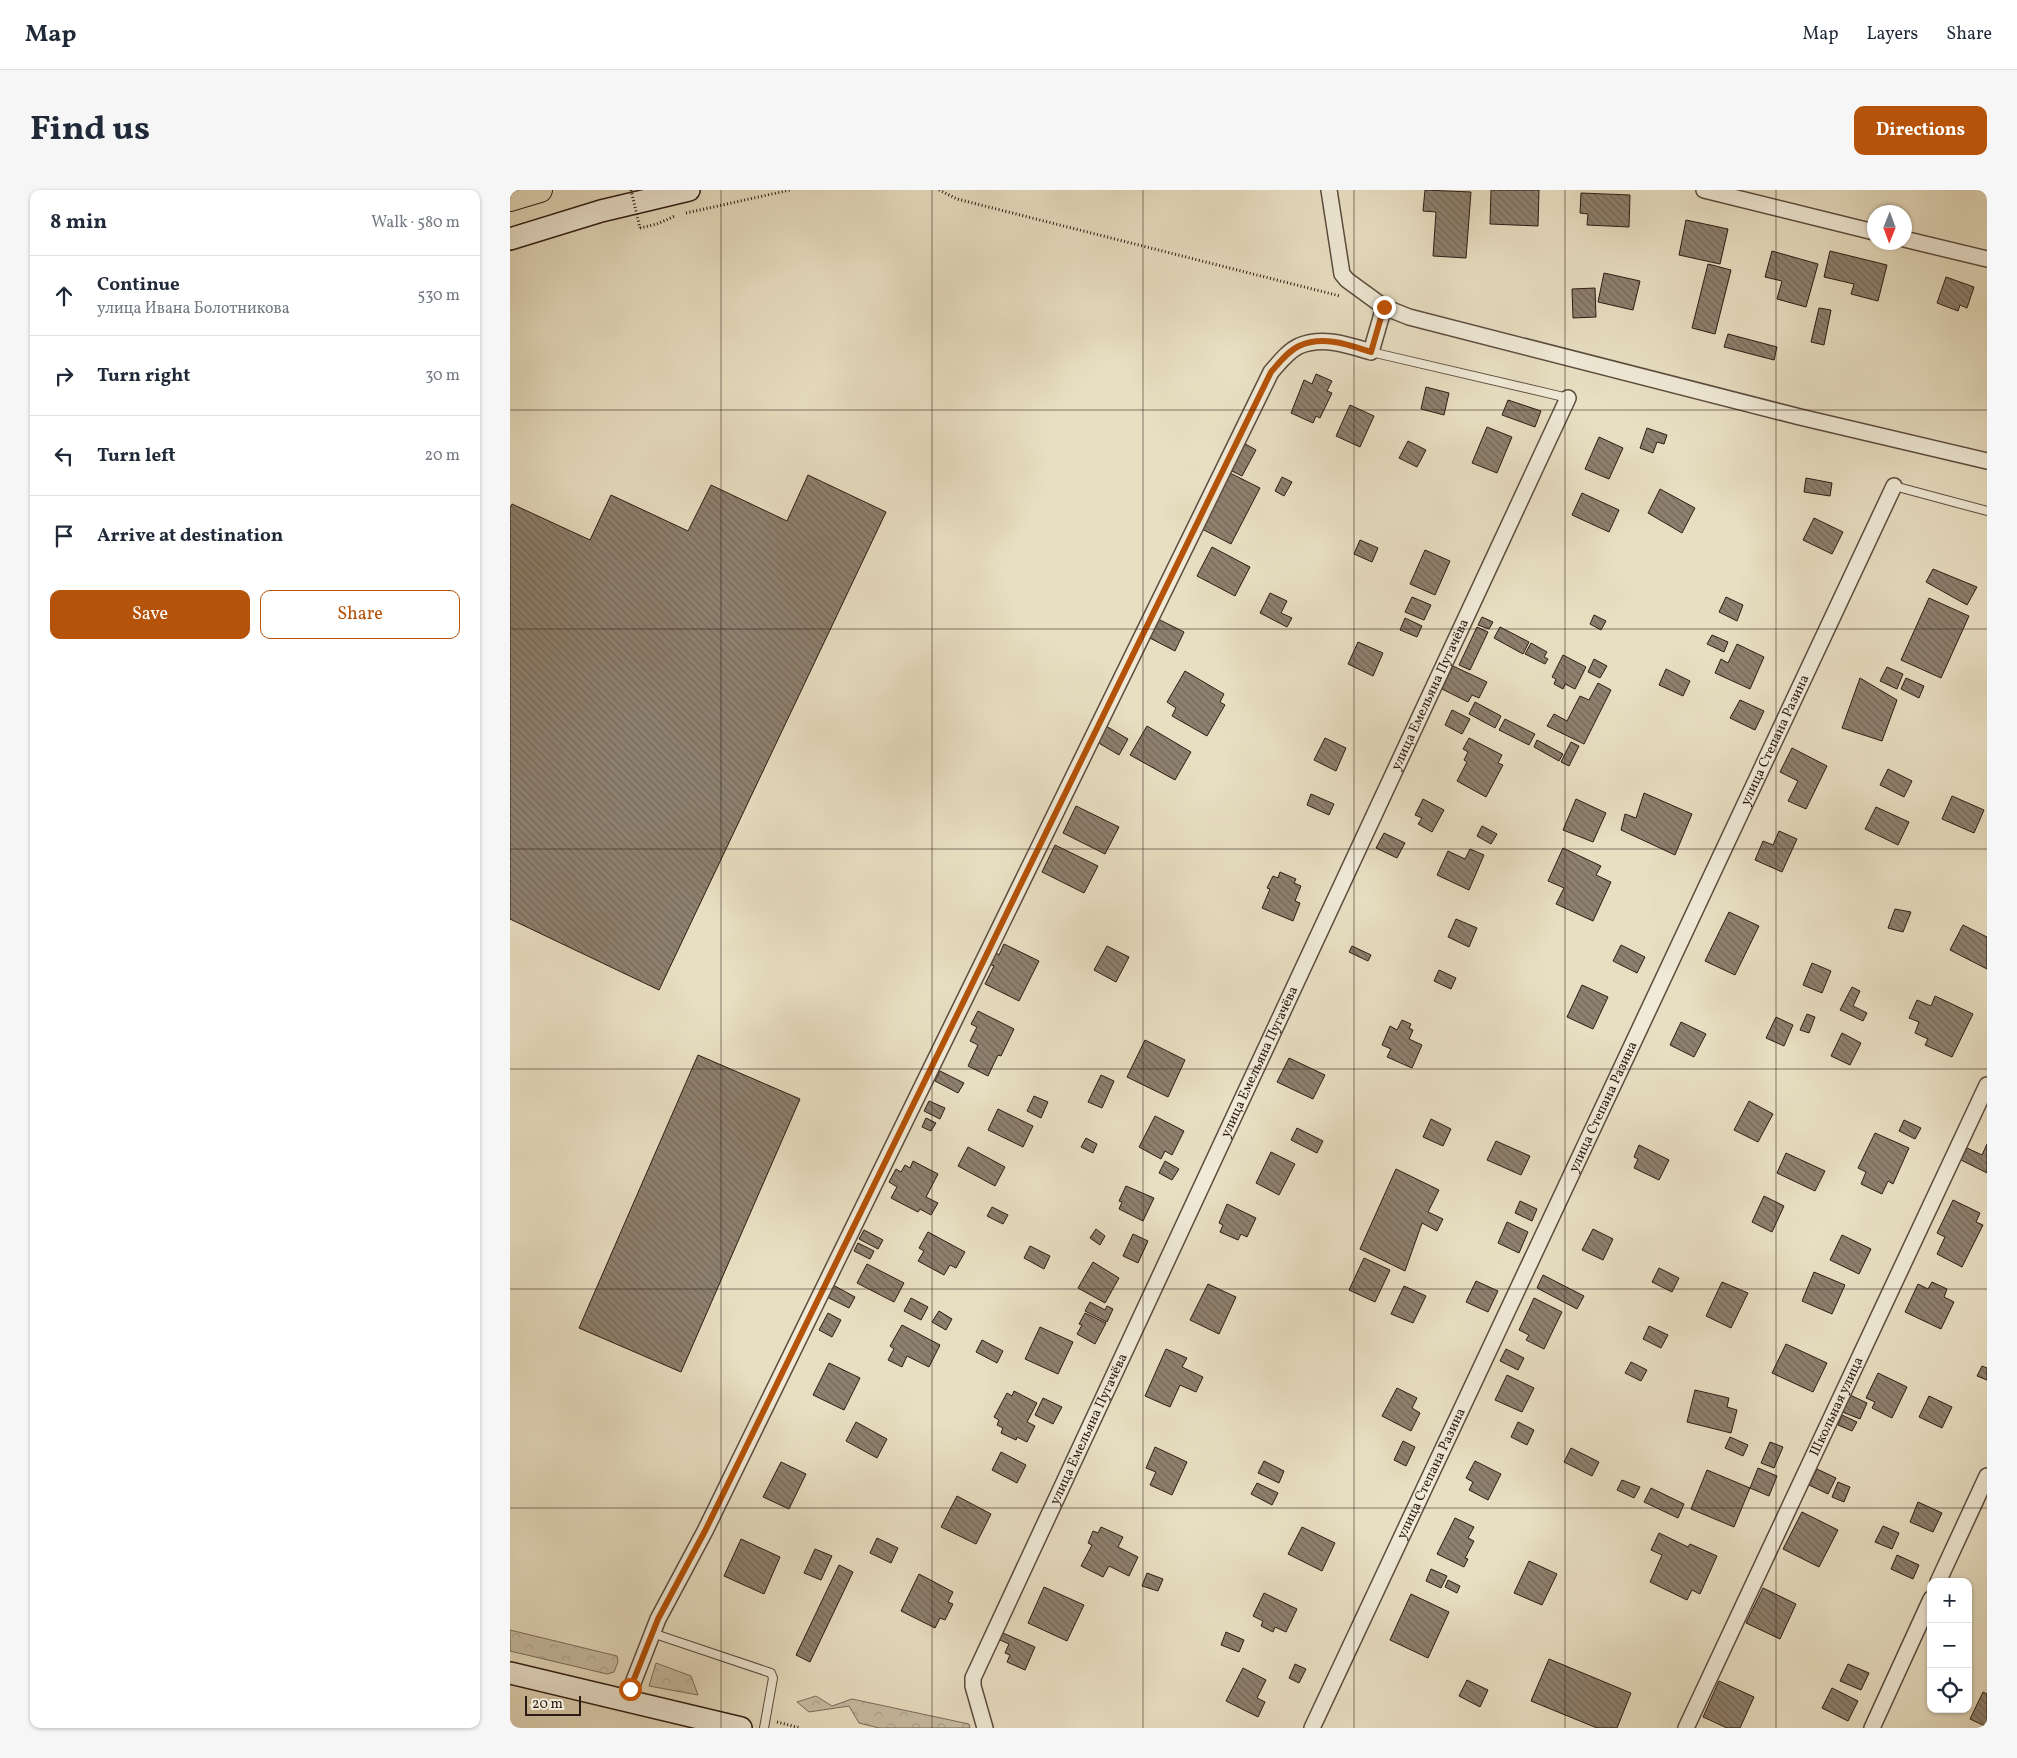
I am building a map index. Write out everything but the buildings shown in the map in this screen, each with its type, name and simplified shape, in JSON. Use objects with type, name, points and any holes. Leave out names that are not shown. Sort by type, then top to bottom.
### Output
[{"type":"main road","points":[[510,199],[540,190]]},
{"type":"street","points":[[510,239],[601,211],[690,190]]},
{"type":"street","points":[[1329,190],[1342,274],[1347,280],[1384,307],[1409,317],[1790,415],[1987,461]]},
{"type":"street","points":[[1704,190],[1867,230]]},
{"type":"street","points":[[1912,241],[1987,259]]},
{"type":"street","points":[[626,1701],[652,1633],[705,1531],[1271,372],[1286,356],[1299,346],[1325,341],[1371,352],[1384,307]]},
{"type":"street","name":"улица Емельяна Пугачёва","points":[[985,1728],[972,1686],[973,1678],[1568,398]]},
{"type":"street","name":"улица Степана Разина","points":[[1312,1728],[1894,486]]},
{"type":"street","name":"Школьная улица","points":[[1686,1728],[1987,1085]]},
{"type":"street","points":[[1940,1578],[1987,1476]]},
{"type":"street","points":[[1872,1728],[1927,1608]]},
{"type":"street","points":[[510,1674],[741,1728]]},
{"type":"lane","points":[[1371,352],[1568,398]]},
{"type":"lane","points":[[1894,486],[1987,511]]},
{"type":"lane","points":[[652,1633],[771,1673],[774,1678],[764,1728]]},
{"type":"path","points":[[631,190],[640,228],[657,224],[672,216],[790,190]]},
{"type":"path","points":[[939,190],[957,199],[1346,298]]},
{"type":"green space","points":[[510,1630],[617,1656],[618,1662],[614,1672],[607,1674],[510,1651]]},
{"type":"green space","points":[[656,1663],[691,1676],[698,1695],[649,1686]]},
{"type":"green space","points":[[816,1696],[832,1706],[852,1699],[969,1724],[970,1728],[879,1728],[859,1723],[849,1706],[809,1712],[797,1702]]},
{"type":"route","points":[[630,1689],[658,1619],[705,1531],[1271,372],[1286,356],[1299,346],[1313,343],[1325,341],[1371,352],[1384,307]]}]
